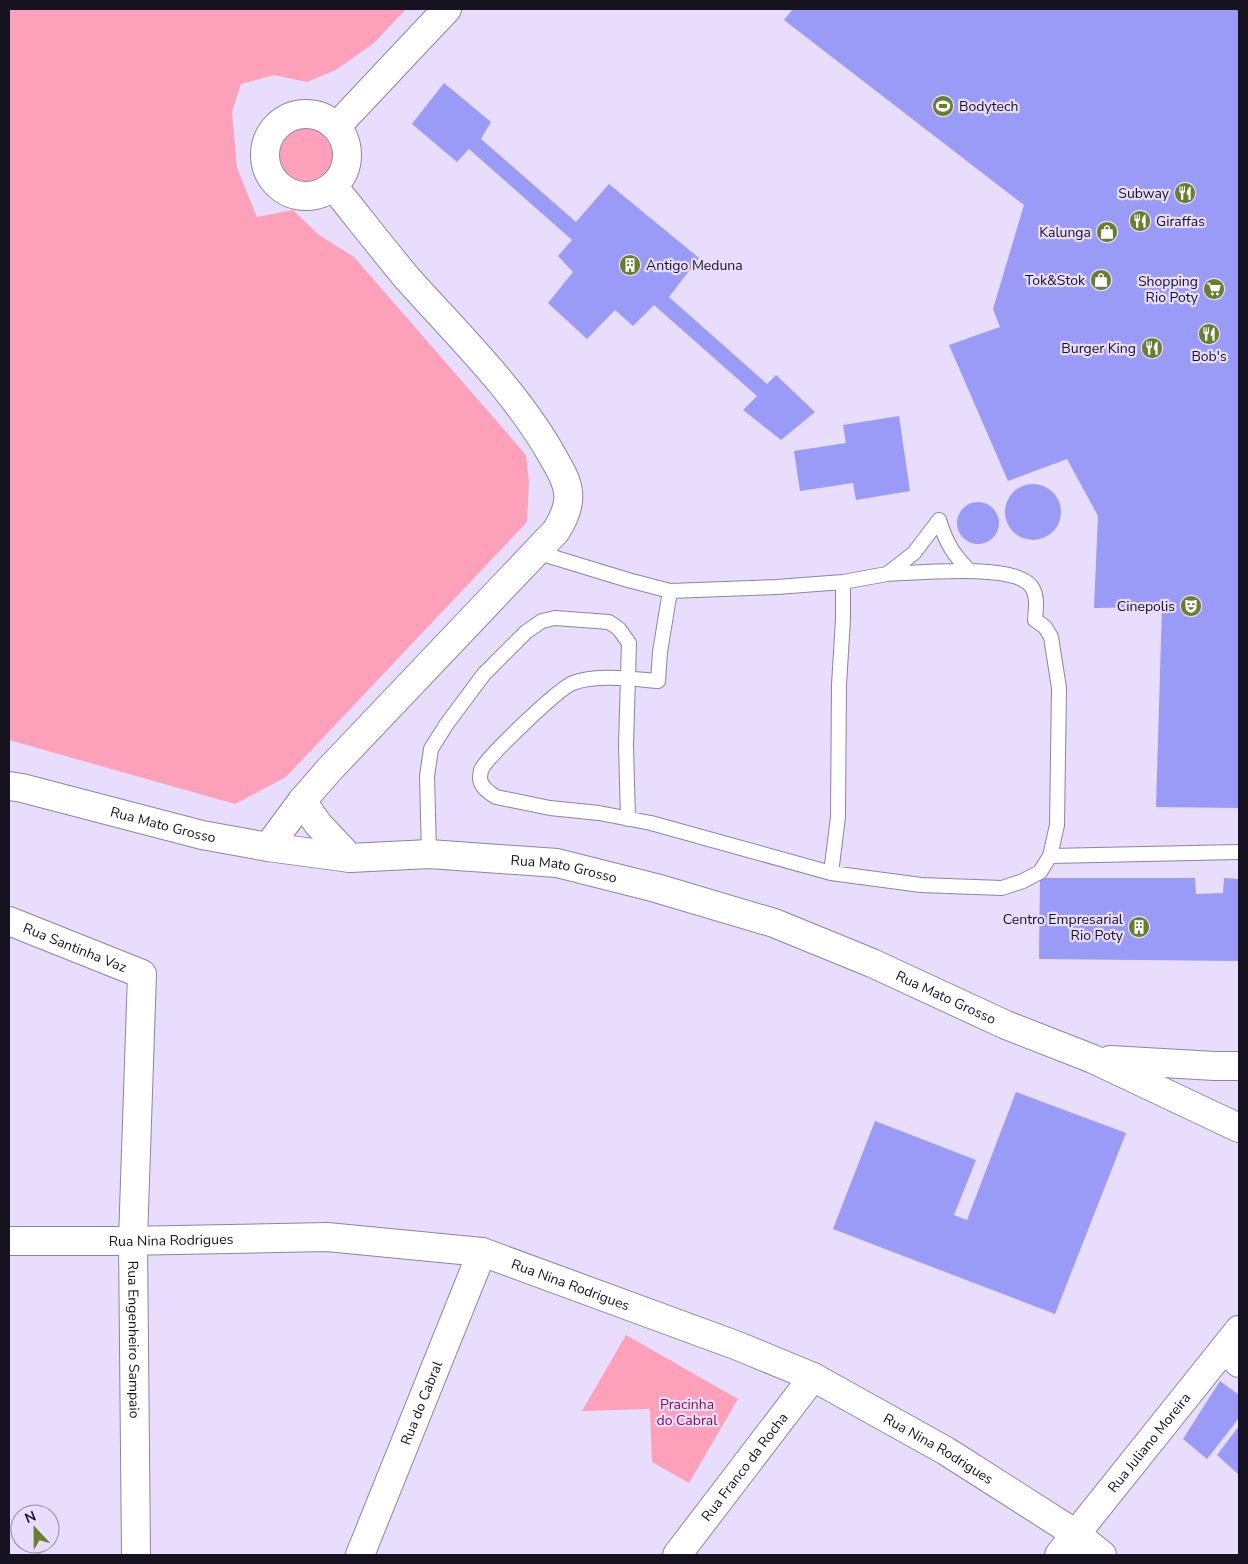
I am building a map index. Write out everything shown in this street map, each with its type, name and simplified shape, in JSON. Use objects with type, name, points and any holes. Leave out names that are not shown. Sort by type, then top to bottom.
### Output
[{"type":"street","points":[[336,127],[447,9]]},
{"type":"street","points":[[299,115],[313,115],[325,119],[336,127],[344,138],[347,158],[342,176],[333,186],[321,194],[308,196],[294,194],[282,188],[272,178],[267,166],[265,153],[269,139],[276,128],[287,120],[299,115]]},
{"type":"street","points":[[268,847],[302,801],[335,764],[556,531],[563,519],[567,506],[568,492],[563,475],[544,440],[506,389],[405,275],[333,186]]},
{"type":"street","name":"Rua Mato Grosso","points":[[9,786],[202,835],[268,847],[350,858],[429,854],[557,863],[656,888],[774,923],[872,964],[1006,1025],[1093,1059],[1239,1128]]},
{"type":"street","points":[[302,801],[318,824],[350,858]]},
{"type":"street","name":"Rua Santinha Vaz","points":[[9,921],[142,974]]},
{"type":"street","name":"Rua Engenheiro Sampaio","points":[[136,1555],[133,1240],[142,974]]},
{"type":"street","name":"Rua Mato Grosso","points":[[1093,1059],[1227,1066]]},
{"type":"street","points":[[1198,1107],[1186,1086],[1188,1078],[1194,1072],[1227,1066]]},
{"type":"street","name":"Rua Nina Rodrigues","points":[[9,1241],[327,1237],[482,1252],[738,1346],[813,1377],[946,1452],[1076,1534],[1102,1555]]},
{"type":"street","name":"Rua do Cabral","points":[[360,1555],[482,1252]]},
{"type":"street","name":"Rua Juliano Moreira","points":[[1059,1555],[1234,1347]]},
{"type":"street","name":"Rua Franco da Rocha","points":[[677,1555],[813,1377]]},
{"type":"lane","points":[[887,574],[914,553],[940,520],[945,538],[956,558],[970,571]]},
{"type":"lane","points":[[536,552],[670,591],[777,587],[842,582],[887,574],[970,571],[1003,573],[1023,578],[1032,586],[1036,599],[1035,620],[1045,627],[1051,637],[1059,688],[1057,825],[1050,856],[1040,872],[1023,882],[1002,888],[921,885],[830,873],[651,823],[599,813],[550,808],[496,797],[484,787],[479,779],[481,770],[503,744],[560,691],[572,683],[604,678],[658,681],[660,652],[670,591]]},
{"type":"lane","points":[[830,873],[838,817],[839,685],[843,620],[842,582]]},
{"type":"lane","points":[[429,854],[427,776],[431,749],[446,725],[484,674],[526,632],[542,621],[555,618],[609,622],[619,629],[629,643],[626,745],[628,819]]},
{"type":"lane","points":[[1050,856],[1239,852]]},
{"type":"green space","points":[[9,9],[406,9],[374,43],[336,70],[307,82],[274,75],[241,84],[232,112],[237,168],[257,217],[293,210],[319,235],[354,257],[526,455],[529,482],[527,522],[286,777],[235,804],[9,740]]},
{"type":"green space","points":[[300,125],[312,125],[323,130],[331,138],[336,149],[334,167],[323,180],[312,185],[300,185],[289,180],[281,172],[276,161],[276,149],[281,138],[289,130]]},
{"type":"green space","name":"Pracinha do Cabral","points":[[626,1335],[738,1399],[689,1483],[652,1462],[650,1409],[582,1411]]},
{"type":"building","points":[[793,9],[1239,9],[1239,808],[1156,807],[1162,607],[1094,608],[1098,516],[1067,459],[1008,481],[949,345],[1000,327],[993,309],[1024,205],[784,20]]},
{"type":"building","name":"Antigo Meduna","points":[[444,83],[491,122],[481,139],[576,222],[609,184],[699,258],[669,297],[767,384],[776,375],[815,412],[781,440],[743,410],[757,396],[654,305],[633,326],[615,310],[587,339],[548,303],[573,272],[558,256],[572,240],[469,149],[457,162],[412,124]]},
{"type":"building","points":[[899,416],[910,491],[856,500],[853,483],[800,491],[794,451],[846,443],[843,425]]},
{"type":"building","points":[[1033,484],[1044,486],[1053,492],[1059,501],[1061,512],[1059,523],[1053,532],[1044,538],[1033,540],[1022,538],[1013,532],[1007,523],[1005,512],[1007,501],[1013,492],[1022,486]]},
{"type":"building","points":[[978,502],[993,508],[999,523],[993,538],[978,544],[963,538],[957,523],[963,508]]},
{"type":"building","name":"Centro Empresarial Rio Poty","points":[[1040,878],[1195,878],[1196,894],[1223,893],[1224,878],[1239,879],[1239,961],[1039,959]]},
{"type":"building","points":[[1016,1092],[1126,1133],[1055,1314],[833,1229],[875,1121],[976,1160],[954,1215],[967,1220]]},
{"type":"building","points":[[1220,1381],[1239,1395],[1239,1418],[1207,1459],[1183,1439]]},
{"type":"building","points":[[1239,1426],[1239,1475],[1217,1455]]},
{"type":"place","name":"Bodytech","points":[[943,106]]},
{"type":"place","name":"Subway","points":[[1185,193]]},
{"type":"place","name":"Giraffas","points":[[1140,221]]},
{"type":"place","name":"Kalunga","points":[[1107,232]]},
{"type":"place","name":"Antigo Meduna","points":[[630,265]]},
{"type":"place","name":"Tok&Stok","points":[[1101,280]]},
{"type":"place","name":"Shopping Rio Poty","points":[[1214,289]]},
{"type":"place","name":"Bob's","points":[[1209,334]]},
{"type":"place","name":"Burger King","points":[[1152,348]]},
{"type":"place","name":"Cinepolis","points":[[1191,606]]},
{"type":"place","name":"Centro Empresarial Rio Poty","points":[[1139,927]]}]
